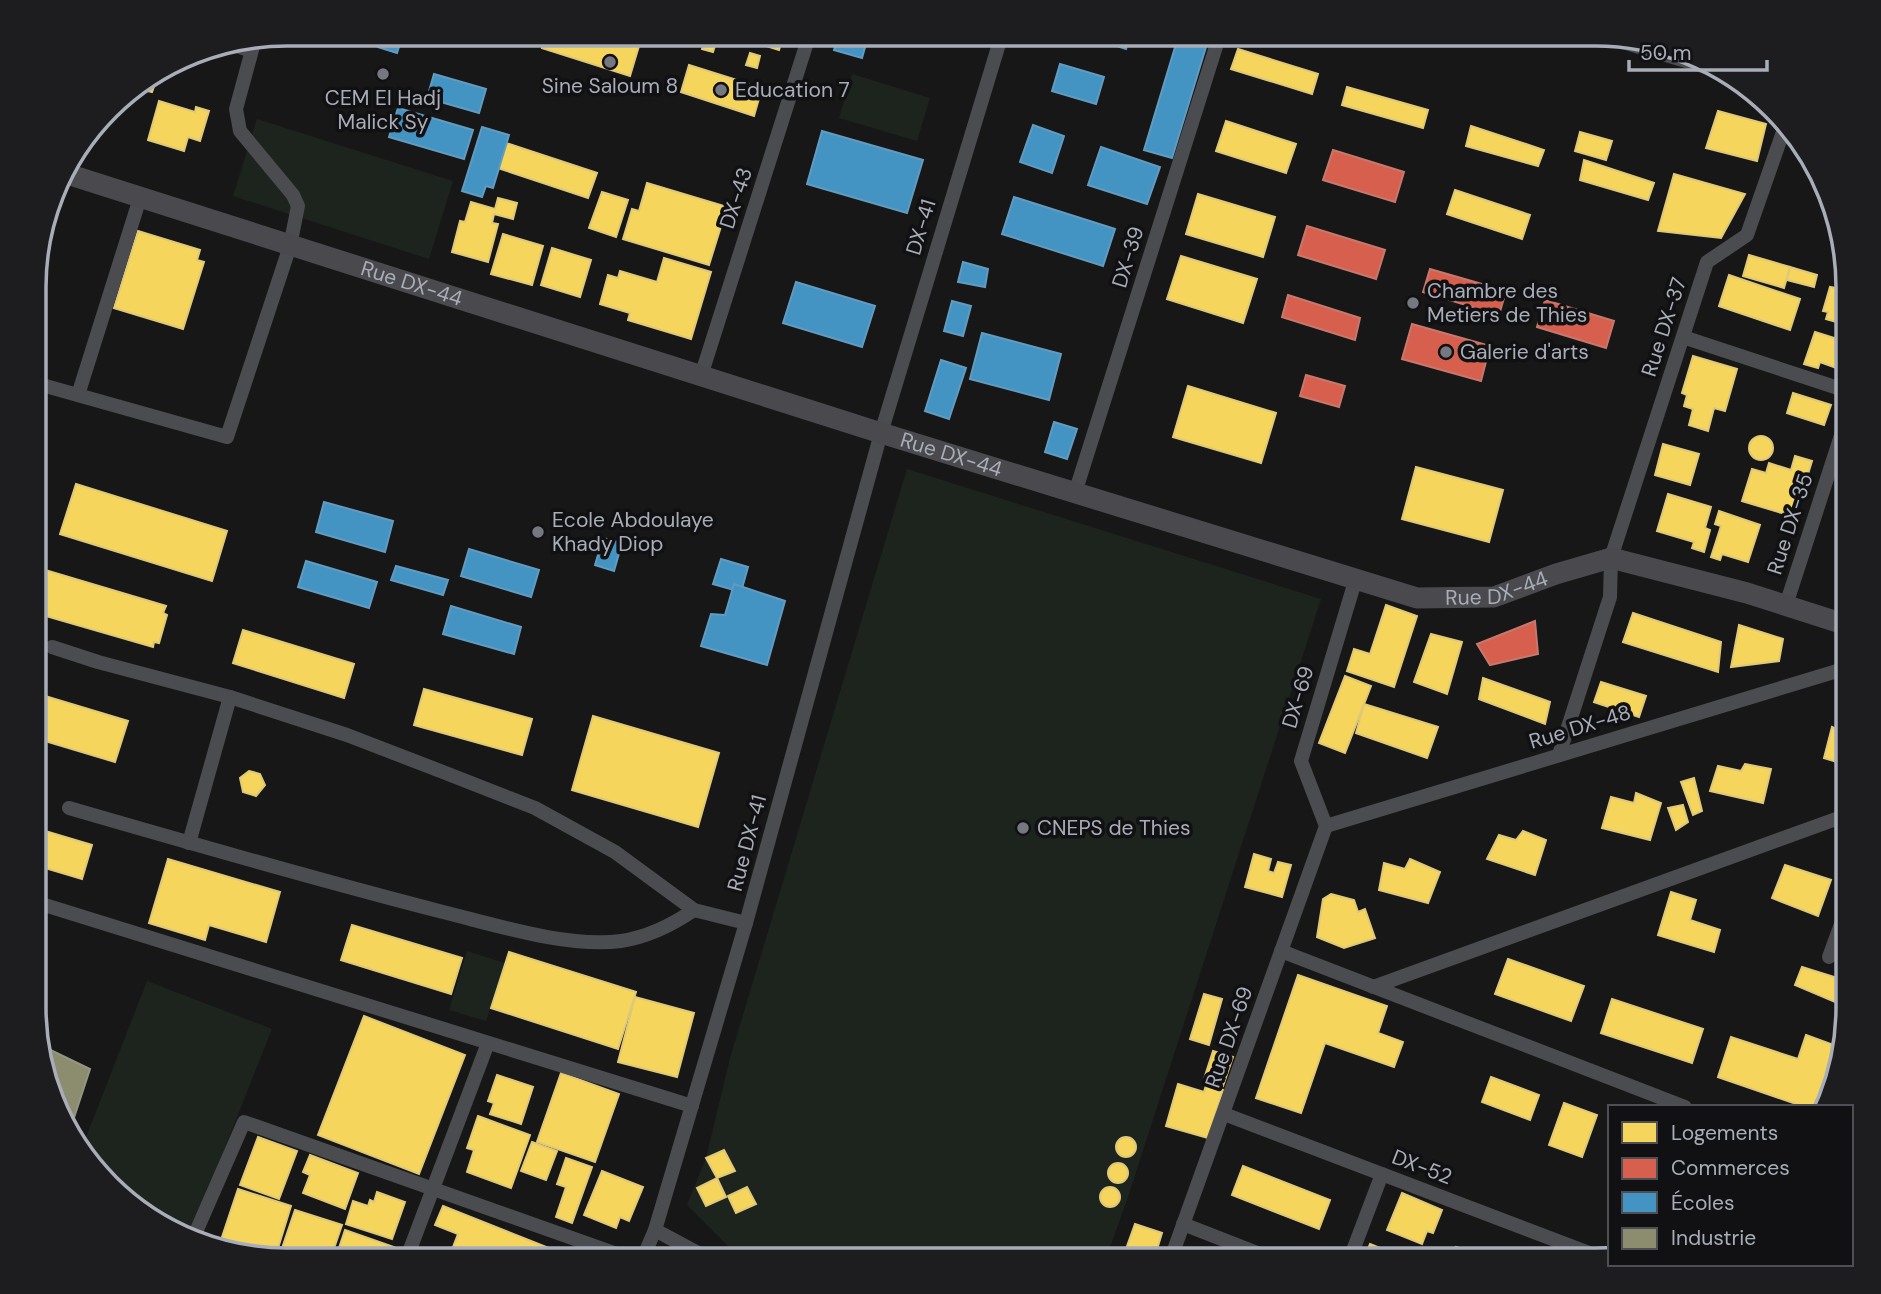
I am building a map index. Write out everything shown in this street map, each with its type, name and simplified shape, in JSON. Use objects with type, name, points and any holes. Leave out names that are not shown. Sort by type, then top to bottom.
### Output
[{"type":"street","name":"DX-43","points":[[701,376],[806,46]]},
{"type":"street","name":"DX-41","points":[[881,433],[998,46]]},
{"type":"street","name":"DX-39","points":[[1075,493],[1216,46]]},
{"type":"street","points":[[46,386],[227,437],[290,246],[298,206],[293,195],[240,131],[236,109],[252,48]]},
{"type":"street","name":"Rue DX-37","points":[[1559,755],[1610,597],[1611,558],[1707,262],[1747,235],[1782,135]]},
{"type":"street","name":"Rue DX-44","points":[[72,176],[881,433],[1417,598],[1494,597],[1556,574],[1611,558]]},
{"type":"street","points":[[78,395],[140,198]]},
{"type":"street","points":[[1682,337],[1835,387]]},
{"type":"street","name":"Rue DX-41","points":[[647,1248],[655,1230],[747,923],[881,433]]},
{"type":"street","name":"Rue DX-35","points":[[1786,605],[1835,454]]},
{"type":"street","points":[[1611,558],[1786,605],[1835,621]]},
{"type":"street","name":"DX-69","points":[[1326,826],[1301,761],[1356,578]]},
{"type":"street","points":[[52,648],[230,697],[347,735],[535,808],[615,852],[694,910],[747,923]]},
{"type":"street","name":"Rue DX-48","points":[[1326,826],[1835,672]]},
{"type":"street","points":[[189,843],[230,697]]},
{"type":"street","points":[[69,808],[309,878],[569,940],[621,941],[667,928],[694,910]]},
{"type":"street","points":[[1373,986],[1835,819]]},
{"type":"street","name":"Rue DX-69","points":[[1175,1248],[1326,826]]},
{"type":"street","points":[[46,905],[692,1106]]},
{"type":"street","points":[[1829,957],[1835,941]]},
{"type":"street","points":[[1281,951],[1680,1105]]},
{"type":"street","points":[[411,1248],[488,1043]]},
{"type":"street","name":"DX-52","points":[[1224,1114],[1576,1248]]},
{"type":"street","points":[[196,1231],[244,1122],[600,1248]]},
{"type":"street","points":[[1354,1248],[1382,1174]]},
{"type":"street","points":[[1184,1224],[1245,1248]]},
{"type":"street","points":[[655,1230],[689,1248]]},
{"type":"shaded area","points":[[852,74],[930,98],[917,141],[839,118]]},
{"type":"shaded area","points":[[257,119],[453,181],[429,259],[233,196]]},
{"type":"shaded area","name":"CNEPS de Thies","points":[[907,469],[1321,599],[1110,1248],[730,1248],[687,1205],[706,1158],[730,1058]]},
{"type":"shaded area","points":[[467,951],[505,963],[486,1021],[449,1010]]},
{"type":"shaded area","points":[[147,981],[272,1029],[192,1229],[140,1199],[116,1178],[85,1139]]},
{"type":"building: Logements","name":"Sine Saloum 8","points":[[543,46],[639,46],[630,76]]},
{"type":"building: Logements","points":[[703,46],[715,46],[713,52],[702,49]]},
{"type":"building: Logements","points":[[1238,49],[1318,74],[1312,94],[1231,69]]},
{"type":"building: Logements","points":[[750,53],[760,56],[757,68],[746,65]]},
{"type":"building: Logements","name":"Education 7","points":[[689,65],[762,88],[754,116],[681,92]]},
{"type":"building: Logements","points":[[1347,87],[1428,110],[1423,128],[1342,105]]},
{"type":"building: Logements","points":[[159,101],[195,112],[196,107],[209,111],[200,141],[188,137],[184,151],[148,140]]},
{"type":"building: Logements","points":[[1718,111],[1766,124],[1757,161],[1706,148]]},
{"type":"building: Logements","points":[[1226,121],[1296,144],[1286,173],[1216,151]]},
{"type":"building: Logements","points":[[1471,126],[1544,150],[1538,166],[1466,146]]},
{"type":"building: Logements","points":[[1580,132],[1612,141],[1606,160],[1575,151]]},
{"type":"building: Logements","points":[[506,143],[597,173],[588,198],[498,168]]},
{"type":"building: Logements","points":[[1584,160],[1654,183],[1648,200],[1580,180]]},
{"type":"building: Logements","points":[[1674,174],[1745,194],[1721,238],[1658,231]]},
{"type":"building: Logements","points":[[647,183],[727,207],[709,265],[623,239],[632,209],[639,211]]},
{"type":"building: Logements","points":[[1455,190],[1530,215],[1522,239],[1447,214]]},
{"type":"building: Logements","points":[[602,192],[628,200],[616,237],[589,228]]},
{"type":"building: Logements","points":[[1198,194],[1275,217],[1263,257],[1186,234]]},
{"type":"building: Logements","points":[[498,198],[517,203],[513,219],[494,214],[492,223],[498,224],[488,262],[452,252],[460,221],[465,222],[471,202],[495,209]]},
{"type":"building: Logements","points":[[138,231],[200,250],[197,260],[204,262],[183,329],[114,308]]},
{"type":"building: Logements","points":[[503,234],[543,246],[532,285],[491,274]]},
{"type":"building: Logements","points":[[552,248],[591,260],[580,297],[541,285]]},
{"type":"building: Logements","points":[[1749,255],[1790,267],[1784,288],[1743,276]]},
{"type":"building: Logements","points":[[1181,256],[1257,279],[1243,323],[1167,299]]},
{"type":"building: Logements","points":[[664,258],[711,272],[691,339],[628,320],[630,313],[600,304],[608,275],[618,278],[620,271],[657,282]]},
{"type":"building: Logements","points":[[1790,267],[1817,275],[1814,287],[1787,280]]},
{"type":"building: Logements","points":[[1729,275],[1800,299],[1790,330],[1719,306]]},
{"type":"building: Logements","points":[[1830,287],[1835,288],[1835,322],[1826,319],[1828,312],[1823,311]]},
{"type":"building: Logements","points":[[1815,332],[1835,338],[1835,367],[1820,362],[1818,368],[1804,364]]},
{"type":"building: Logements","points":[[1693,356],[1737,369],[1725,411],[1714,408],[1708,431],[1689,425],[1693,409],[1684,406],[1687,395],[1682,393]]},
{"type":"building: Logements","points":[[1188,386],[1276,413],[1261,463],[1173,437]]},
{"type":"building: Logements","points":[[1793,393],[1831,405],[1824,425],[1787,413]]},
{"type":"building: Logements","points":[[1761,436],[1770,439],[1773,448],[1770,457],[1761,460],[1752,457],[1749,448],[1752,439]]},
{"type":"building: Logements","points":[[1663,444],[1699,454],[1690,485],[1655,475]]},
{"type":"building: Logements","points":[[1795,456],[1812,461],[1795,517],[1742,501],[1752,469],[1766,473],[1769,463],[1791,470]]},
{"type":"building: Logements","points":[[1416,467],[1503,490],[1489,542],[1402,519]]},
{"type":"building: Logements","points":[[76,484],[227,531],[212,581],[60,534]]},
{"type":"building: Logements","points":[[1668,494],[1711,507],[1705,528],[1710,530],[1704,552],[1692,548],[1694,542],[1657,531]]},
{"type":"building: Logements","points":[[1719,511],[1760,525],[1748,562],[1722,554],[1720,560],[1711,557],[1721,526],[1715,524]]},
{"type":"building: Logements","points":[[46,570],[166,606],[163,613],[167,615],[159,643],[154,642],[153,647],[46,616]]},
{"type":"building: Logements","points":[[1386,605],[1417,616],[1394,687],[1347,671],[1354,649],[1370,654]]},
{"type":"building: Logements","points":[[1633,613],[1721,642],[1718,672],[1623,642]]},
{"type":"building: Logements","points":[[1739,625],[1783,639],[1779,661],[1731,667]]},
{"type":"building: Logements","points":[[243,630],[354,664],[344,698],[233,663]]},
{"type":"building: Logements","points":[[1431,634],[1462,642],[1447,694],[1414,682]]},
{"type":"building: Logements","points":[[1345,676],[1371,686],[1345,753],[1319,743]]},
{"type":"building: Logements","points":[[1483,678],[1550,702],[1545,724],[1479,699]]},
{"type":"building: Logements","points":[[1601,682],[1646,696],[1639,717],[1594,702]]},
{"type":"building: Logements","points":[[424,689],[532,719],[522,755],[414,725]]},
{"type":"building: Logements","points":[[46,696],[128,721],[115,762],[46,741]]},
{"type":"building: Logements","points":[[1364,704],[1438,727],[1427,758],[1356,733]]},
{"type":"building: Logements","points":[[593,716],[719,753],[698,827],[572,790]]},
{"type":"building: Logements","points":[[1832,727],[1835,728],[1835,761],[1824,758]]},
{"type":"building: Logements","points":[[1745,764],[1771,769],[1763,803],[1710,791],[1718,766],[1741,771]]},
{"type":"building: Logements","points":[[249,771],[260,774],[265,785],[256,796],[243,792],[240,778]]},
{"type":"building: Logements","points":[[1694,778],[1702,811],[1693,815],[1681,782]]},
{"type":"building: Logements","points":[[1636,793],[1661,803],[1650,840],[1602,828],[1611,797],[1634,803]]},
{"type":"building: Logements","points":[[1683,805],[1688,822],[1676,830],[1668,808]]},
{"type":"building: Logements","points":[[46,831],[92,845],[82,879],[46,868]]},
{"type":"building: Logements","points":[[1523,831],[1546,840],[1535,875],[1487,859],[1499,835],[1516,840]]},
{"type":"building: Logements","points":[[1254,854],[1271,859],[1268,871],[1274,873],[1278,862],[1291,865],[1282,897],[1245,887]]},
{"type":"building: Logements","points":[[168,859],[280,892],[266,942],[209,925],[205,940],[149,923]]},
{"type":"building: Logements","points":[[1410,859],[1440,872],[1428,903],[1379,890],[1384,863],[1405,869]]},
{"type":"building: Logements","points":[[1785,865],[1831,880],[1818,916],[1772,898]]},
{"type":"building: Logements","points":[[1671,892],[1696,900],[1690,920],[1720,930],[1714,952],[1658,935]]},
{"type":"building: Logements","points":[[1331,894],[1354,900],[1358,912],[1365,909],[1375,938],[1344,948],[1317,937],[1323,899]]},
{"type":"building: Logements","points":[[352,925],[462,958],[451,994],[341,960]]},
{"type":"building: Logements","points":[[509,952],[636,992],[618,1049],[491,1008]]},
{"type":"building: Logements","points":[[1508,959],[1584,986],[1571,1021],[1495,994]]},
{"type":"building: Logements","points":[[1802,967],[1835,977],[1835,1002],[1795,985]]},
{"type":"building: Logements","points":[[1298,975],[1387,1006],[1378,1033],[1403,1042],[1394,1067],[1325,1043],[1301,1113],[1256,1098]]},
{"type":"building: Logements","points":[[1204,994],[1222,999],[1209,1045],[1190,1039]]},
{"type":"building: Logements","points":[[635,997],[694,1013],[677,1077],[618,1062]]},
{"type":"building: Logements","points":[[1612,999],[1703,1029],[1692,1063],[1601,1033]]},
{"type":"building: Logements","points":[[364,1016],[465,1055],[419,1174],[318,1135]]},
{"type":"building: Logements","points":[[1806,1035],[1832,1045],[1823,1085],[1814,1105],[1799,1105],[1718,1077],[1731,1037],[1798,1059]]},
{"type":"building: Logements","points":[[1213,1051],[1233,1057],[1223,1086],[1204,1079]]},
{"type":"building: Logements","points":[[561,1073],[619,1094],[595,1162],[537,1142]]},
{"type":"building: Logements","points":[[497,1075],[533,1087],[521,1124],[490,1114],[494,1103],[488,1101]]},
{"type":"building: Logements","points":[[1491,1077],[1539,1095],[1530,1120],[1482,1102]]},
{"type":"building: Logements","points":[[1178,1084],[1204,1092],[1206,1085],[1223,1090],[1208,1138],[1166,1126]]},
{"type":"building: Logements","points":[[1564,1103],[1597,1115],[1582,1157],[1549,1145]]},
{"type":"building: Logements","points":[[478,1116],[530,1135],[511,1188],[467,1172],[474,1150],[467,1148]]},
{"type":"building: Logements","points":[[258,1137],[297,1151],[279,1199],[240,1185]]},
{"type":"building: Logements","points":[[1126,1137],[1133,1140],[1136,1147],[1133,1154],[1126,1157],[1119,1154],[1116,1147],[1119,1140]]},
{"type":"building: Logements","points":[[532,1142],[557,1151],[546,1180],[521,1171]]},
{"type":"building: Logements","points":[[724,1150],[735,1171],[717,1178],[706,1158]]},
{"type":"building: Logements","points":[[310,1155],[358,1173],[345,1209],[303,1193],[310,1175],[303,1172]]},
{"type":"building: Logements","points":[[566,1158],[592,1167],[572,1223],[556,1217],[566,1187],[557,1184]]},
{"type":"building: Logements","points":[[1118,1163],[1125,1166],[1128,1173],[1125,1180],[1118,1183],[1111,1180],[1108,1173],[1111,1166]]},
{"type":"building: Logements","points":[[1243,1166],[1330,1200],[1319,1229],[1232,1195]]},
{"type":"building: Logements","points":[[602,1171],[643,1187],[629,1221],[620,1217],[616,1228],[584,1215]]},
{"type":"building: Logements","points":[[717,1178],[726,1197],[706,1206],[697,1188]]},
{"type":"building: Logements","points":[[747,1187],[756,1204],[736,1213],[728,1196]]},
{"type":"building: Logements","points":[[1106,1187],[1114,1187],[1120,1197],[1114,1207],[1106,1207],[1100,1201],[1100,1193]]},
{"type":"building: Logements","points":[[238,1189],[291,1206],[278,1248],[221,1239]]},
{"type":"building: Logements","points":[[377,1192],[405,1202],[392,1239],[346,1224],[353,1201],[368,1206],[370,1200],[374,1202]]},
{"type":"building: Logements","points":[[1402,1193],[1442,1210],[1433,1233],[1427,1231],[1422,1244],[1387,1230]]},
{"type":"building: Logements","points":[[443,1206],[549,1248],[453,1248],[458,1234],[435,1225]]},
{"type":"building: Logements","points":[[295,1210],[342,1225],[334,1248],[282,1248]]},
{"type":"building: Logements","points":[[1135,1224],[1162,1233],[1157,1248],[1126,1248]]},
{"type":"building: Logements","points":[[345,1230],[394,1247],[394,1248],[339,1248]]},
{"type":"building: Commerces","points":[[1333,150],[1404,172],[1395,202],[1323,180]]},
{"type":"building: Commerces","points":[[1307,226],[1385,250],[1376,279],[1298,255]]},
{"type":"building: Commerces","points":[[1430,269],[1506,291],[1499,315],[1423,292]]},
{"type":"building: Commerces","points":[[1288,295],[1360,318],[1355,340],[1282,317]]},
{"type":"building: Commerces","points":[[1545,300],[1614,321],[1606,348],[1537,327]]},
{"type":"building: Commerces","name":"Galerie d'arts","points":[[1412,324],[1490,346],[1481,381],[1402,359]]},
{"type":"building: Commerces","points":[[1306,375],[1345,386],[1339,407],[1300,396]]},
{"type":"building: Commerces","points":[[1535,621],[1538,654],[1490,665],[1477,644]]},
{"type":"building: Écoles","points":[[378,46],[399,46],[397,53]]},
{"type":"building: Écoles","points":[[835,46],[865,46],[862,58],[834,50]]},
{"type":"building: Écoles","points":[[1175,46],[1206,46],[1172,158],[1144,150]]},
{"type":"building: Écoles","points":[[1060,64],[1104,77],[1096,104],[1052,91]]},
{"type":"building: Écoles","points":[[434,74],[486,89],[479,113],[427,98]]},
{"type":"building: Écoles","points":[[398,108],[473,130],[464,159],[389,137]]},
{"type":"building: Écoles","points":[[1033,125],[1064,136],[1052,173],[1020,162]]},
{"type":"building: Écoles","points":[[482,127],[509,135],[493,188],[486,186],[482,197],[462,191]]},
{"type":"building: Écoles","points":[[822,131],[923,160],[907,213],[807,184]]},
{"type":"building: Écoles","points":[[1101,147],[1160,167],[1147,204],[1088,185]]},
{"type":"building: Écoles","points":[[1014,197],[1115,229],[1103,266],[1002,234]]},
{"type":"building: Écoles","points":[[963,262],[988,269],[985,287],[958,282]]},
{"type":"building: Écoles","points":[[796,282],[875,306],[862,347],[783,323]]},
{"type":"building: Écoles","points":[[952,301],[971,306],[963,336],[944,331]]},
{"type":"building: Écoles","points":[[982,333],[1061,354],[1049,400],[970,379]]},
{"type":"building: Écoles","points":[[941,360],[966,368],[949,419],[925,411]]},
{"type":"building: Écoles","points":[[1054,422],[1077,429],[1067,459],[1045,452]]},
{"type":"building: Écoles","points":[[324,502],[393,521],[385,552],[316,532]]},
{"type":"building: Écoles","points":[[603,538],[622,543],[614,571],[595,565]]},
{"type":"building: Écoles","points":[[469,549],[539,570],[531,597],[461,576]]},
{"type":"building: Écoles","points":[[721,559],[748,567],[741,592],[713,584]]},
{"type":"building: Écoles","points":[[306,561],[377,582],[369,608],[298,587]]},
{"type":"building: Écoles","points":[[396,566],[448,580],[443,595],[391,580]]},
{"type":"building: Écoles","points":[[734,584],[785,601],[767,665],[701,646],[711,614],[725,615]]},
{"type":"building: Écoles","points":[[451,606],[521,627],[514,654],[443,634]]},
{"type":"building: Industrie","points":[[49,1049],[90,1069],[73,1120],[64,1100]]},
{"type":"place","name":"Sine Saloum 8","points":[[610,62]]},
{"type":"place","name":"CEM El Hadj Malick Sy","points":[[383,74]]},
{"type":"place","name":"Education 7","points":[[721,90]]},
{"type":"place","name":"Chambre des Metiers de Thies","points":[[1413,303]]},
{"type":"place","name":"Galerie d'arts","points":[[1446,352]]},
{"type":"place","name":"Ecole Abdoulaye Khady Diop","points":[[538,532]]},
{"type":"place","name":"CNEPS de Thies","points":[[1023,828]]}]
